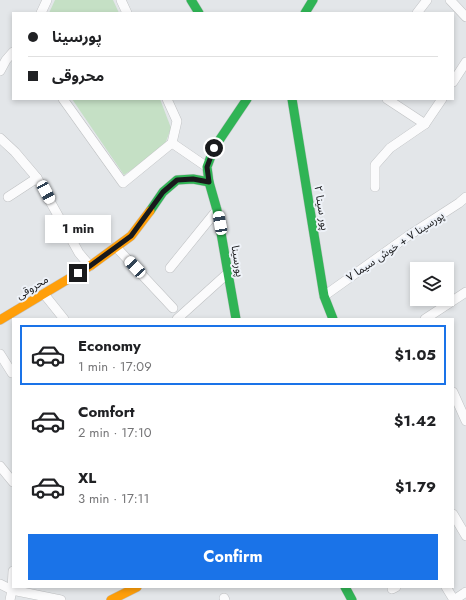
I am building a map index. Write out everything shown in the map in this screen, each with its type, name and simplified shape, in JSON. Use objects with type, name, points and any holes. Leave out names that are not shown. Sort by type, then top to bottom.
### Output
[{"type":"street","points":[[41,12],[47,0]]},
{"type":"street","points":[[121,0],[127,12]]},
{"type":"street","points":[[191,0],[198,12]]},
{"type":"street","points":[[306,12],[313,0]]},
{"type":"street","points":[[418,12],[426,0]]},
{"type":"street","points":[[450,0],[466,17]]},
{"type":"street","points":[[0,71],[12,53]]},
{"type":"street","points":[[454,80],[466,62]]},
{"type":"street","points":[[64,100],[123,183],[172,143],[177,121],[167,100]]},
{"type":"street","name":"پورسینا","points":[[236,318],[217,210],[209,182],[207,167],[214,148],[246,100]]},
{"type":"street","name":"پور سینا ۲","points":[[292,100],[324,296],[332,318]]},
{"type":"street","points":[[389,100],[425,124]]},
{"type":"street","points":[[375,187],[375,165],[390,148],[425,124],[441,100]]},
{"type":"street","points":[[0,138],[15,152],[38,178],[79,253],[90,266]]},
{"type":"street","points":[[172,143],[207,167]]},
{"type":"street","points":[[8,197],[38,178]]},
{"type":"street","name":"محروقی","points":[[0,320],[90,266],[131,236],[163,192],[177,180],[193,179],[209,182]]},
{"type":"street","name":"پورسینا ۷ + خوش سیما ۷","points":[[324,296],[408,236],[459,204],[466,197]]},
{"type":"street","points":[[170,268],[217,210]]},
{"type":"street","points":[[116,247],[173,308]]},
{"type":"street","points":[[178,318],[228,273]]},
{"type":"street","points":[[427,318],[466,292]]},
{"type":"street","points":[[44,294],[63,318]]},
{"type":"street","points":[[0,354],[12,373]]},
{"type":"street","points":[[454,394],[466,420]]},
{"type":"street","points":[[0,466],[12,481]]},
{"type":"street","points":[[454,516],[466,536]]},
{"type":"street","points":[[0,584],[12,590],[61,600]]},
{"type":"street","points":[[113,599],[135,588]]},
{"type":"street","points":[[346,588],[352,600]]},
{"type":"street","points":[[447,588],[454,600],[466,592]]},
{"type":"street","points":[[10,600],[12,590]]},
{"type":"green space","points":[[55,0],[113,0],[119,12],[49,12]]},
{"type":"green space","points":[[73,100],[160,100],[171,128],[164,147],[124,175]]},
{"type":"traffic: fast","points":[[191,0],[198,12]]},
{"type":"traffic: fast","points":[[306,12],[313,0]]},
{"type":"traffic: fast","points":[[236,318],[217,210],[209,182],[207,167],[214,148],[246,100]]},
{"type":"traffic: fast","points":[[292,100],[324,296],[333,318]]},
{"type":"traffic: fast","points":[[150,211],[163,192],[177,180],[193,179],[209,182]]},
{"type":"traffic: fast","points":[[346,588],[352,600]]},
{"type":"traffic: slow","points":[[0,320],[90,266],[131,236],[150,211]]},
{"type":"traffic: slow","points":[[111,600],[135,588]]},
{"type":"route","points":[[78,273],[131,236],[163,192],[177,180],[193,179],[209,182],[207,167],[214,148]]}]
